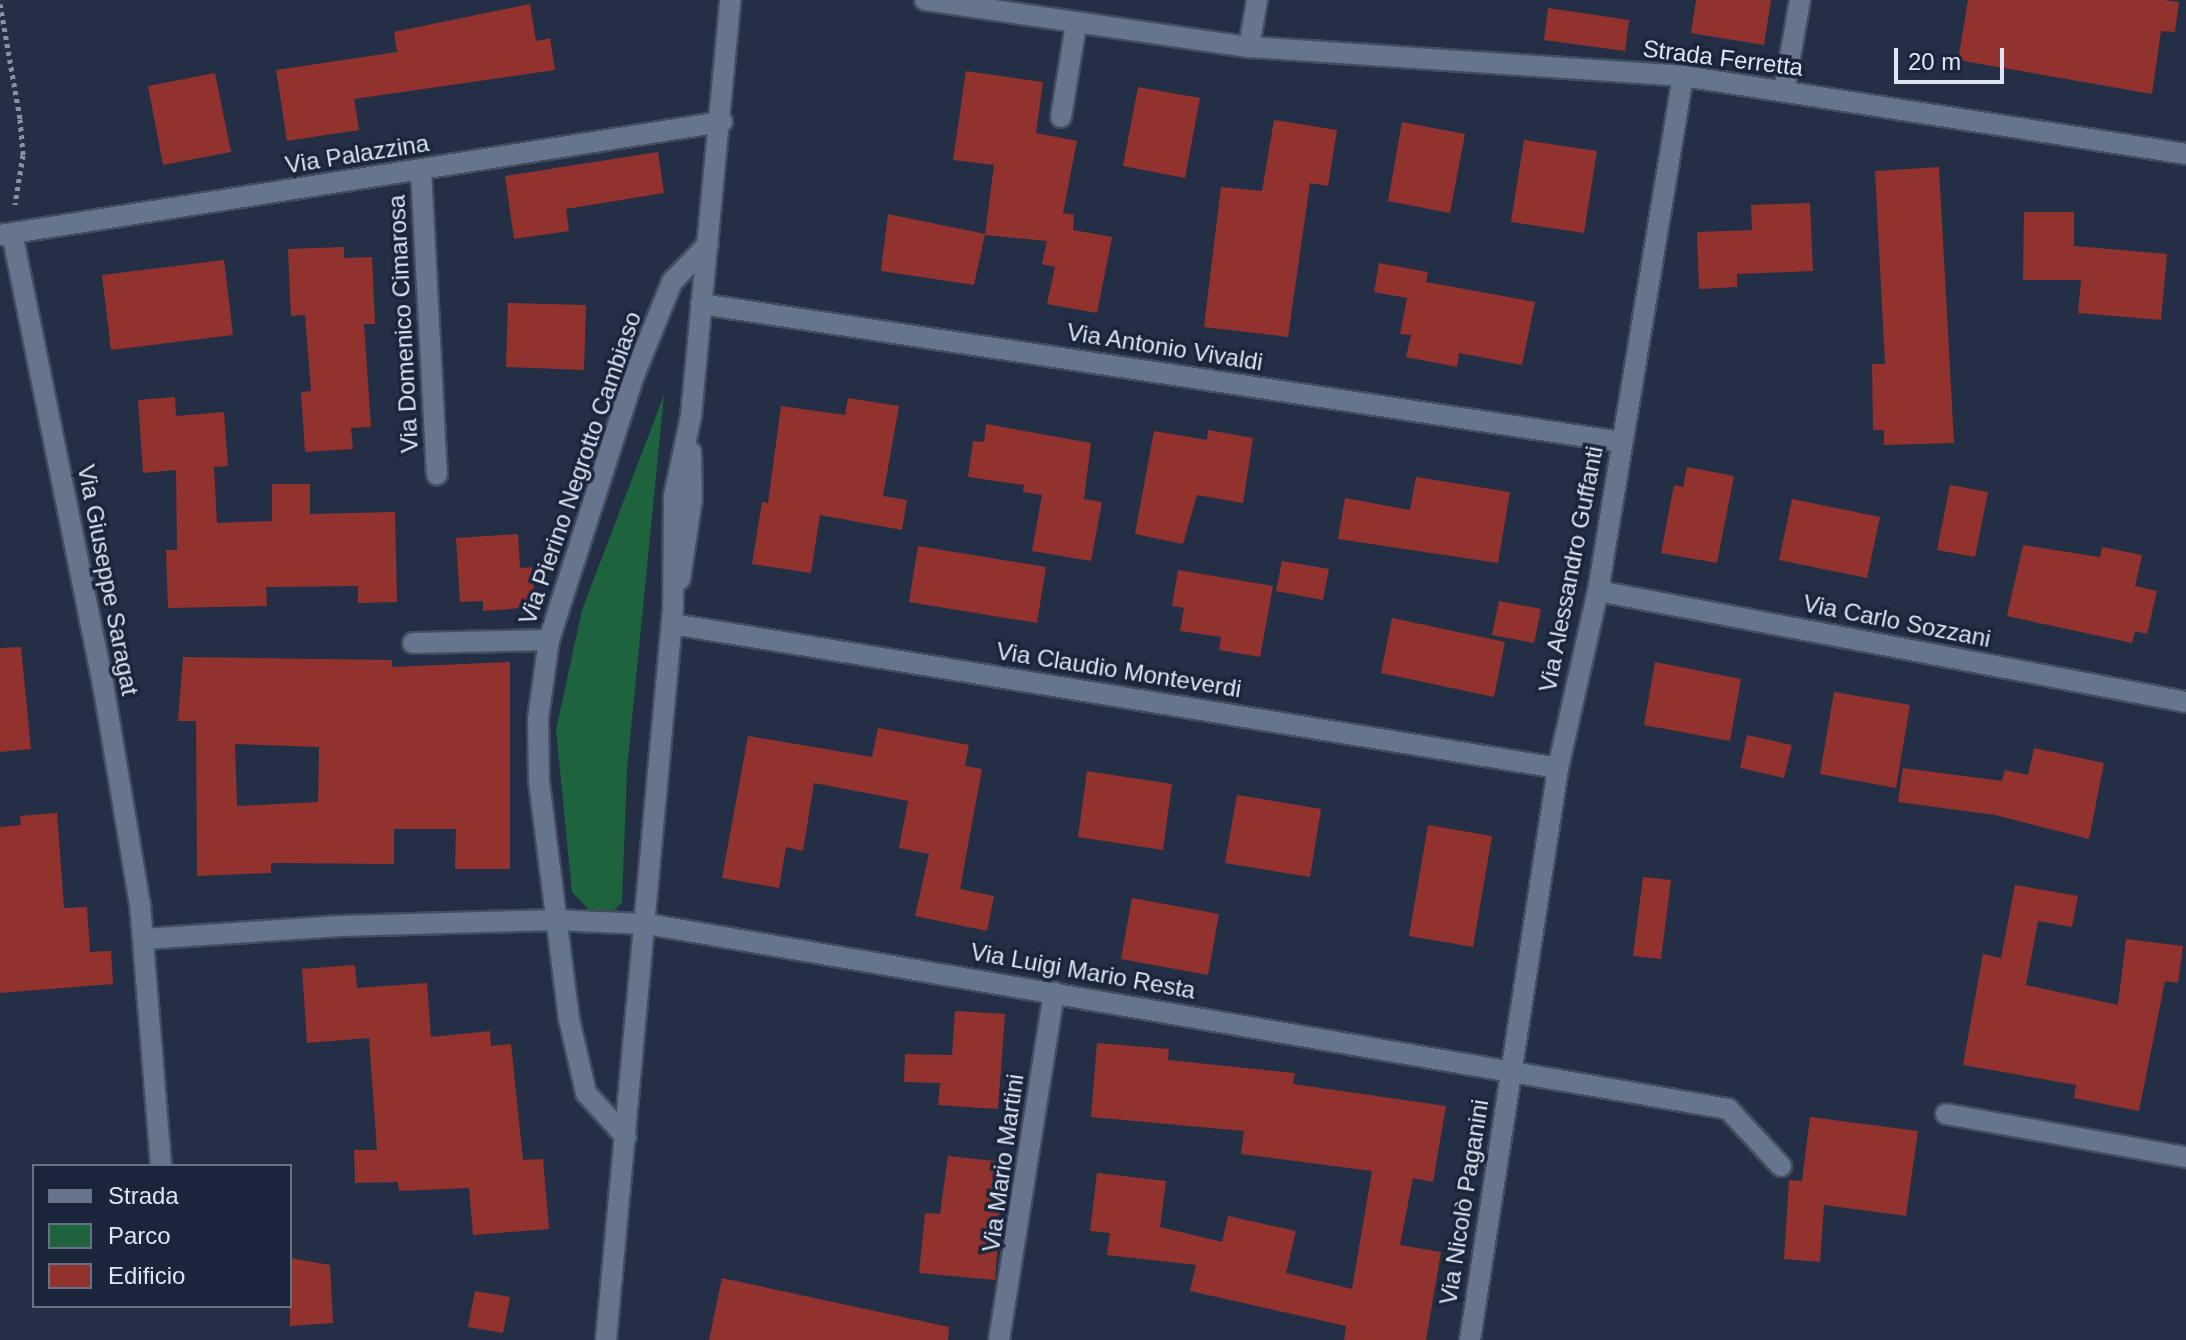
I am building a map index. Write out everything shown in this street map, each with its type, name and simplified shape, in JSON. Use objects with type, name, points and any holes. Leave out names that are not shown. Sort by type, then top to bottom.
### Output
[{"type":"street","points":[[606,1340],[647,924],[673,617],[673,511],[691,416],[722,122],[730,0]]},
{"type":"street","name":"Strada Ferretta","points":[[925,0],[1249,47],[1683,76],[2186,154]]},
{"type":"street","points":[[1249,47],[1257,0]]},
{"type":"street","points":[[1784,91],[1800,0]]},
{"type":"street","points":[[1061,117],[1076,24]]},
{"type":"street","name":"Via Alessandro Guffanti","points":[[1510,1071],[1558,768],[1598,591],[1683,76]]},
{"type":"street","name":"Via Palazzina","points":[[6,234],[722,122]]},
{"type":"street","name":"Via Domenico Cimarosa","points":[[421,171],[437,475]]},
{"type":"street","name":"Via Giuseppe Saragat","points":[[6,234],[103,684],[144,939],[161,1164]]},
{"type":"street","name":"Via Pierino Negrotto Cambiaso","points":[[626,1137],[586,1093],[554,920],[539,780],[538,719],[549,640],[633,378],[672,282],[708,244]]},
{"type":"street","name":"Via Antonio Vivaldi","points":[[701,304],[1621,442]]},
{"type":"street","name":"Via Carlo Sozzani","points":[[1598,591],[2186,702]]},
{"type":"street","name":"Via Claudio Monteverdi","points":[[673,617],[1558,768]]},
{"type":"street","points":[[413,643],[549,640]]},
{"type":"street","points":[[144,939],[554,920],[647,924]]},
{"type":"street","name":"Via Luigi Mario Resta","points":[[647,924],[1728,1109],[1781,1166]]},
{"type":"street","name":"Via Mario Martini","points":[[999,1340],[1054,992]]},
{"type":"street","name":"Via Nicolò Paganini","points":[[1470,1340],[1510,1071]]},
{"type":"street","points":[[1946,1114],[2186,1157]]},
{"type":"path","points":[[0,4],[23,155],[6,234]]},
{"type":"green space","points":[[664,395],[627,769],[622,903],[614,910],[589,910],[572,892],[556,730],[582,610]]},
{"type":"building","points":[[1696,0],[1771,0],[1764,45],[1691,33]]},
{"type":"building","points":[[1968,0],[2179,2],[2175,32],[2161,31],[2152,94],[1958,60]]},
{"type":"building","points":[[530,4],[536,41],[550,38],[555,70],[354,99],[359,130],[287,141],[276,70],[397,52],[394,32]]},
{"type":"building","points":[[1548,8],[1629,20],[1625,51],[1544,40]]},
{"type":"building","points":[[966,71],[1043,82],[1036,133],[1077,141],[1063,213],[1074,215],[1073,230],[1112,237],[1097,313],[1047,304],[1055,267],[1042,264],[1047,241],[985,235],[994,165],[953,160]]},
{"type":"building","points":[[215,73],[231,152],[163,165],[148,86]]},
{"type":"building","points":[[1138,87],[1200,98],[1185,178],[1123,166]]},
{"type":"building","points":[[1274,120],[1337,130],[1328,186],[1310,183],[1288,337],[1204,327],[1221,187],[1262,191]]},
{"type":"building","points":[[1402,122],[1465,134],[1450,213],[1388,201]]},
{"type":"building","points":[[1524,140],[1597,151],[1584,233],[1511,222]]},
{"type":"building","points":[[658,152],[664,193],[566,209],[569,231],[514,239],[505,176]]},
{"type":"building","points":[[1939,167],[1954,443],[1884,445],[1884,430],[1873,430],[1872,364],[1885,364],[1875,171]]},
{"type":"building","points":[[1810,203],[1813,271],[1737,274],[1737,287],[1699,289],[1697,232],[1752,230],[1751,205]]},
{"type":"building","points":[[2024,212],[2074,212],[2074,246],[2167,254],[2161,320],[2078,313],[2081,280],[2023,280]]},
{"type":"building","points":[[888,214],[985,234],[974,285],[881,271]]},
{"type":"building","points":[[344,247],[344,258],[372,257],[375,324],[364,324],[371,427],[351,428],[353,449],[305,452],[301,392],[311,391],[305,315],[291,316],[288,249]]},
{"type":"building","points":[[224,260],[233,335],[111,350],[102,275]]},
{"type":"building","points":[[1379,263],[1428,272],[1426,282],[1535,302],[1522,365],[1459,353],[1457,367],[1406,357],[1411,335],[1400,334],[1407,298],[1374,292]]},
{"type":"building","points":[[508,303],[586,305],[584,370],[506,367]]},
{"type":"building","points":[[175,397],[176,416],[224,412],[228,466],[214,467],[217,523],[272,521],[272,484],[310,484],[310,514],[395,512],[397,602],[358,603],[358,586],[266,587],[267,606],[168,608],[166,550],[177,550],[176,470],[143,473],[138,400]]},
{"type":"building","points":[[848,398],[899,406],[883,496],[907,500],[902,530],[820,515],[811,573],[752,564],[762,502],[768,503],[781,406],[845,415]]},
{"type":"building","points":[[986,424],[1091,443],[1084,499],[1102,502],[1091,561],[1032,551],[1042,495],[1023,492],[1024,485],[968,477],[973,441],[984,442]]},
{"type":"building","points":[[1208,430],[1253,438],[1243,503],[1197,495],[1183,544],[1135,534],[1154,431],[1207,440]]},
{"type":"building","points":[[1687,467],[1734,476],[1717,563],[1661,553],[1674,485],[1683,487]]},
{"type":"building","points":[[1416,477],[1510,492],[1498,563],[1338,539],[1345,498],[1410,510]]},
{"type":"building","points":[[1950,485],[1988,492],[1975,557],[1937,550]]},
{"type":"building","points":[[1792,499],[1880,517],[1867,578],[1779,560]]},
{"type":"building","points":[[518,534],[520,568],[532,567],[535,607],[483,611],[483,601],[460,602],[456,538]]},
{"type":"building","points":[[2023,545],[2100,557],[2102,547],[2142,555],[2135,586],[2157,591],[2147,634],[2135,631],[2132,643],[2007,616]]},
{"type":"building","points":[[918,546],[1046,567],[1037,623],[909,602]]},
{"type":"building","points":[[1282,561],[1329,569],[1323,600],[1276,591]]},
{"type":"building","points":[[1178,570],[1273,586],[1260,657],[1219,650],[1221,637],[1180,631],[1184,608],[1172,606]]},
{"type":"building","points":[[1499,601],[1541,609],[1534,643],[1492,635]]},
{"type":"building","points":[[1392,618],[1505,642],[1494,697],[1381,673]]},
{"type":"building","points":[[21,647],[31,749],[0,752],[0,648]]},
{"type":"building","points":[[183,657],[392,660],[392,667],[510,662],[510,869],[455,869],[456,829],[394,829],[394,864],[271,863],[271,873],[197,876],[196,721],[178,721]],"holes":[[[235,744],[319,747],[318,802],[237,806]]]},
{"type":"building","points":[[1655,662],[1741,679],[1730,741],[1644,725]]},
{"type":"building","points":[[1834,692],[1910,705],[1896,788],[1820,774]]},
{"type":"building","points":[[878,728],[969,745],[965,766],[982,769],[960,889],[994,896],[987,931],[915,916],[929,854],[899,848],[908,801],[814,783],[803,851],[786,847],[779,888],[722,878],[748,736],[872,757]]},
{"type":"building","points":[[1747,735],[1792,745],[1784,778],[1740,768]]},
{"type":"building","points":[[2034,748],[2104,763],[2089,839],[1995,815],[1898,802],[1903,768],[2002,781],[2005,770],[2028,775]]},
{"type":"building","points":[[1087,771],[1172,784],[1163,850],[1078,837]]},
{"type":"building","points":[[1237,795],[1321,809],[1310,877],[1225,863]]},
{"type":"building","points":[[57,813],[64,908],[87,907],[90,952],[111,951],[113,984],[0,993],[0,827],[21,825],[20,816]]},
{"type":"building","points":[[1428,825],[1492,836],[1473,947],[1409,936]]},
{"type":"building","points":[[1643,877],[1671,880],[1661,959],[1633,956]]},
{"type":"building","points":[[2015,885],[2078,896],[2072,927],[2038,921],[2026,985],[2118,1005],[2126,939],[2183,946],[2178,983],[2165,981],[2139,1111],[2074,1098],[2076,1085],[1963,1065],[1983,954],[2001,958]]},
{"type":"building","points":[[1132,898],[1219,914],[1208,975],[1121,959]]},
{"type":"building","points":[[355,965],[357,988],[427,983],[431,1037],[490,1031],[491,1046],[511,1044],[523,1160],[543,1159],[549,1229],[473,1235],[469,1188],[399,1191],[398,1182],[355,1183],[354,1150],[377,1150],[369,1038],[307,1043],[302,969]]},
{"type":"building","points":[[955,1011],[1005,1014],[998,1109],[938,1105],[940,1083],[904,1082],[905,1054],[952,1055]]},
{"type":"building","points":[[1097,1043],[1169,1049],[1168,1060],[1295,1073],[1293,1084],[1446,1106],[1433,1182],[1413,1178],[1400,1245],[1441,1252],[1426,1340],[1344,1340],[1346,1326],[1190,1291],[1196,1265],[1107,1255],[1110,1233],[1090,1231],[1097,1173],[1166,1181],[1160,1227],[1222,1242],[1228,1216],[1296,1231],[1286,1273],[1352,1289],[1372,1171],[1241,1154],[1244,1131],[1091,1117]]},
{"type":"building","points":[[1810,1117],[1918,1131],[1906,1216],[1824,1205],[1820,1262],[1784,1259],[1789,1180],[1802,1181]]},
{"type":"building","points":[[948,1156],[1004,1162],[995,1280],[919,1273],[925,1213],[940,1214]]},
{"type":"building","points":[[292,1258],[330,1265],[333,1323],[290,1326]]},
{"type":"building","points":[[722,1278],[949,1327],[948,1340],[709,1340]]},
{"type":"building","points":[[475,1291],[510,1297],[503,1333],[468,1327]]}]
